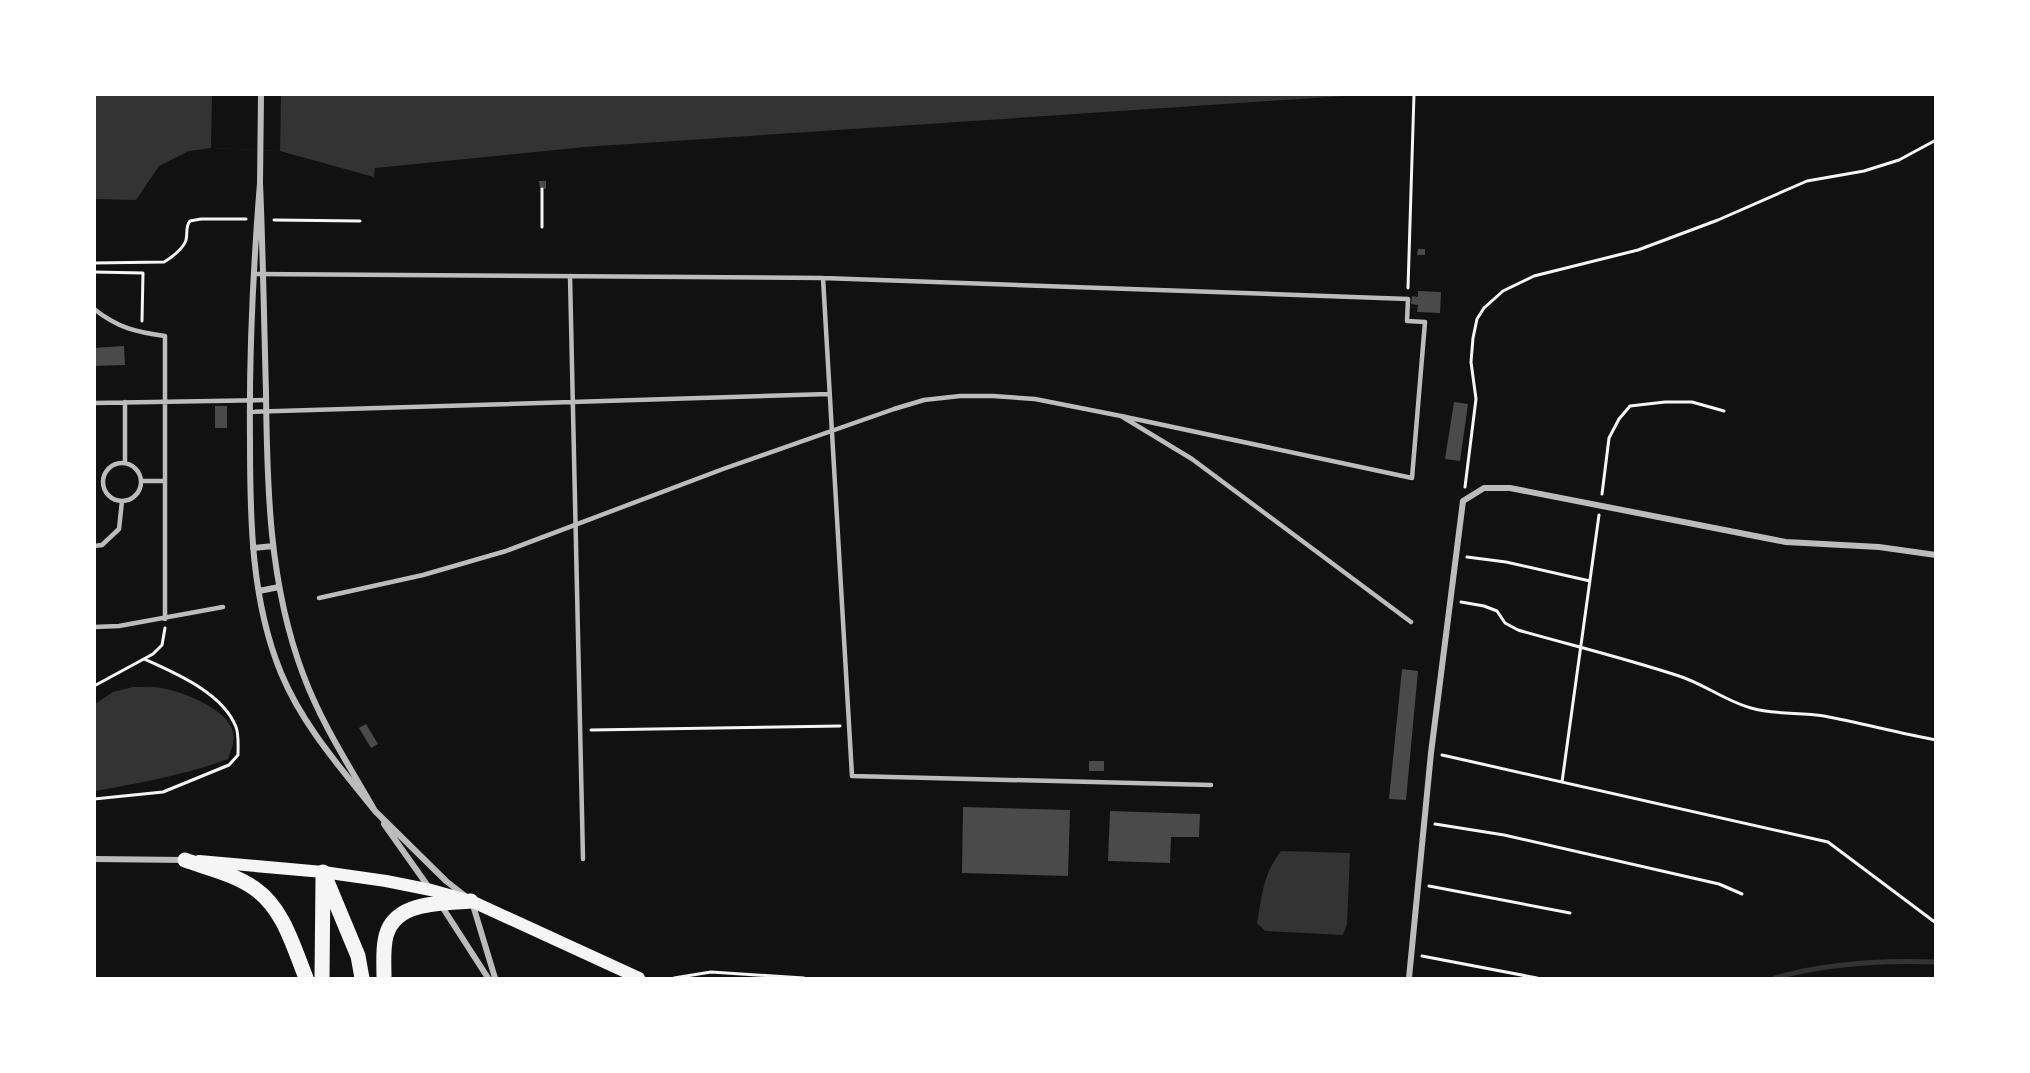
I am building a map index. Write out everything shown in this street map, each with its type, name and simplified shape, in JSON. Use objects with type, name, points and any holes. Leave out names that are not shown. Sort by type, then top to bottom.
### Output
[{"type":"main road","points":[[185,860],[323,872],[431,890],[471,902],[639,978]]},
{"type":"main road","points":[[185,860],[240,880],[255,888],[275,908],[288,930],[306,978]]},
{"type":"main road","points":[[321,978],[323,872]]},
{"type":"main road","points":[[323,872],[358,956],[362,978]]},
{"type":"main road","points":[[384,978],[385,939],[392,923],[419,905],[471,902]]},
{"type":"street","points":[[261,94],[260,183],[266,412],[273,546],[279,587],[291,635],[304,675],[327,726],[375,811],[446,881],[471,902],[495,978]]},
{"type":"street","points":[[260,183],[255,249],[249,412],[250,506],[252,548],[267,627],[281,672],[303,718],[375,811],[431,890],[488,978]]},
{"type":"street","points":[[1409,978],[1431,753],[1463,501],[1484,488],[1510,488],[1786,542],[1879,547],[1935,555]]},
{"type":"street","points":[[252,548],[273,546]]},
{"type":"street","points":[[259,591],[279,587]]},
{"type":"street","points":[[94,859],[185,860]]},
{"type":"lane","points":[[254,274],[824,278],[1408,299],[1407,321],[1425,322],[1412,478],[1121,416],[1012,396],[960,396],[924,400],[831,431],[506,551],[423,575],[320,598]]},
{"type":"lane","points":[[570,276],[583,859]]},
{"type":"lane","points":[[824,278],[852,776],[1211,785]]},
{"type":"lane","points":[[94,309],[109,321],[124,328],[165,336],[165,619]]},
{"type":"lane","points":[[249,412],[829,394]]},
{"type":"lane","points":[[94,403],[266,400]]},
{"type":"lane","points":[[124,402],[125,462]]},
{"type":"lane","points":[[1121,416],[1192,459],[1411,622]]},
{"type":"lane","points":[[125,462],[136,468],[142,481],[138,493],[133,498],[122,501],[109,496],[105,491],[103,481],[108,468],[125,462]]},
{"type":"lane","points":[[94,481],[103,481]]},
{"type":"lane","points":[[142,481],[165,481]]},
{"type":"lane","points":[[94,546],[102,545],[119,529],[122,501]]},
{"type":"lane","points":[[94,627],[119,626],[165,619],[223,607]]},
{"type":"path","points":[[1408,299],[1414,94]]},
{"type":"path","points":[[1463,501],[1476,399],[1471,362],[1473,338],[1477,320],[1484,308],[1503,291],[1534,276],[1638,250],[1718,220],[1807,181],[1864,171],[1899,159],[1935,140]]},
{"type":"path","points":[[542,189],[542,227]]},
{"type":"path","points":[[94,262],[164,262],[185,243],[186,227],[190,220],[247,219]]},
{"type":"path","points":[[269,220],[360,221]]},
{"type":"path","points":[[94,272],[143,273],[142,318]]},
{"type":"path","points":[[1562,782],[1609,438],[1618,418],[1630,406],[1692,402],[1724,411]]},
{"type":"path","points":[[1456,555],[1506,562],[1590,581]]},
{"type":"path","points":[[1450,601],[1497,610],[1505,623],[1518,630],[1678,675],[1713,690],[1732,702],[1754,709],[1777,714],[1804,713],[1824,716],[1935,740]]},
{"type":"path","points":[[94,686],[153,654],[162,645],[165,619]]},
{"type":"path","points":[[94,799],[164,792],[229,765],[238,755],[237,728],[218,702],[183,677],[144,659]]},
{"type":"path","points":[[580,730],[849,726]]},
{"type":"path","points":[[1431,753],[1828,842],[1935,922]]},
{"type":"path","points":[[1424,823],[1515,837],[1719,884],[1742,894]]},
{"type":"path","points":[[1418,884],[1570,913]]},
{"type":"path","points":[[1412,954],[1537,978]]},
{"type":"path","points":[[674,978],[711,972],[804,978]]},
{"type":"shaded area","points":[[95,95],[1359,95],[584,147],[375,168],[374,177],[280,151],[211,148],[189,151],[159,166],[136,200],[95,199]]},
{"type":"shaded area","points":[[133,687],[170,690],[192,697],[214,709],[223,716],[233,732],[233,742],[228,759],[146,782],[95,791],[95,704],[113,692]]},
{"type":"shaded area","points":[[1281,851],[1350,853],[1347,924],[1343,935],[1265,931],[1257,923],[1262,894],[1270,868]]},
{"type":"pier","points":[[212,95],[281,95],[280,151],[211,148]]},
{"type":"building","points":[[539,181],[546,181],[546,189],[540,189]]},
{"type":"building","points":[[1418,249],[1425,249],[1425,255],[1417,255]]},
{"type":"building","points":[[1418,291],[1441,292],[1440,313],[1417,312],[1418,305],[1411,304],[1412,296],[1418,297]]},
{"type":"building","points":[[124,346],[125,365],[94,366],[94,348]]},
{"type":"building","points":[[1454,402],[1468,404],[1460,461],[1445,459]]},
{"type":"building","points":[[215,406],[227,406],[227,428],[215,428]]},
{"type":"building","points":[[1402,669],[1418,671],[1406,800],[1389,799]]},
{"type":"building","points":[[366,724],[378,744],[371,748],[359,728]]},
{"type":"building","points":[[1089,761],[1104,761],[1104,771],[1089,771]]},
{"type":"building","points":[[963,807],[1070,810],[1068,876],[962,873]]},
{"type":"building","points":[[1110,811],[1200,814],[1199,837],[1171,837],[1170,863],[1108,861]]},
{"type":"waterway","points":[[1775,978],[1814,969],[1855,964],[1936,962]]}]
